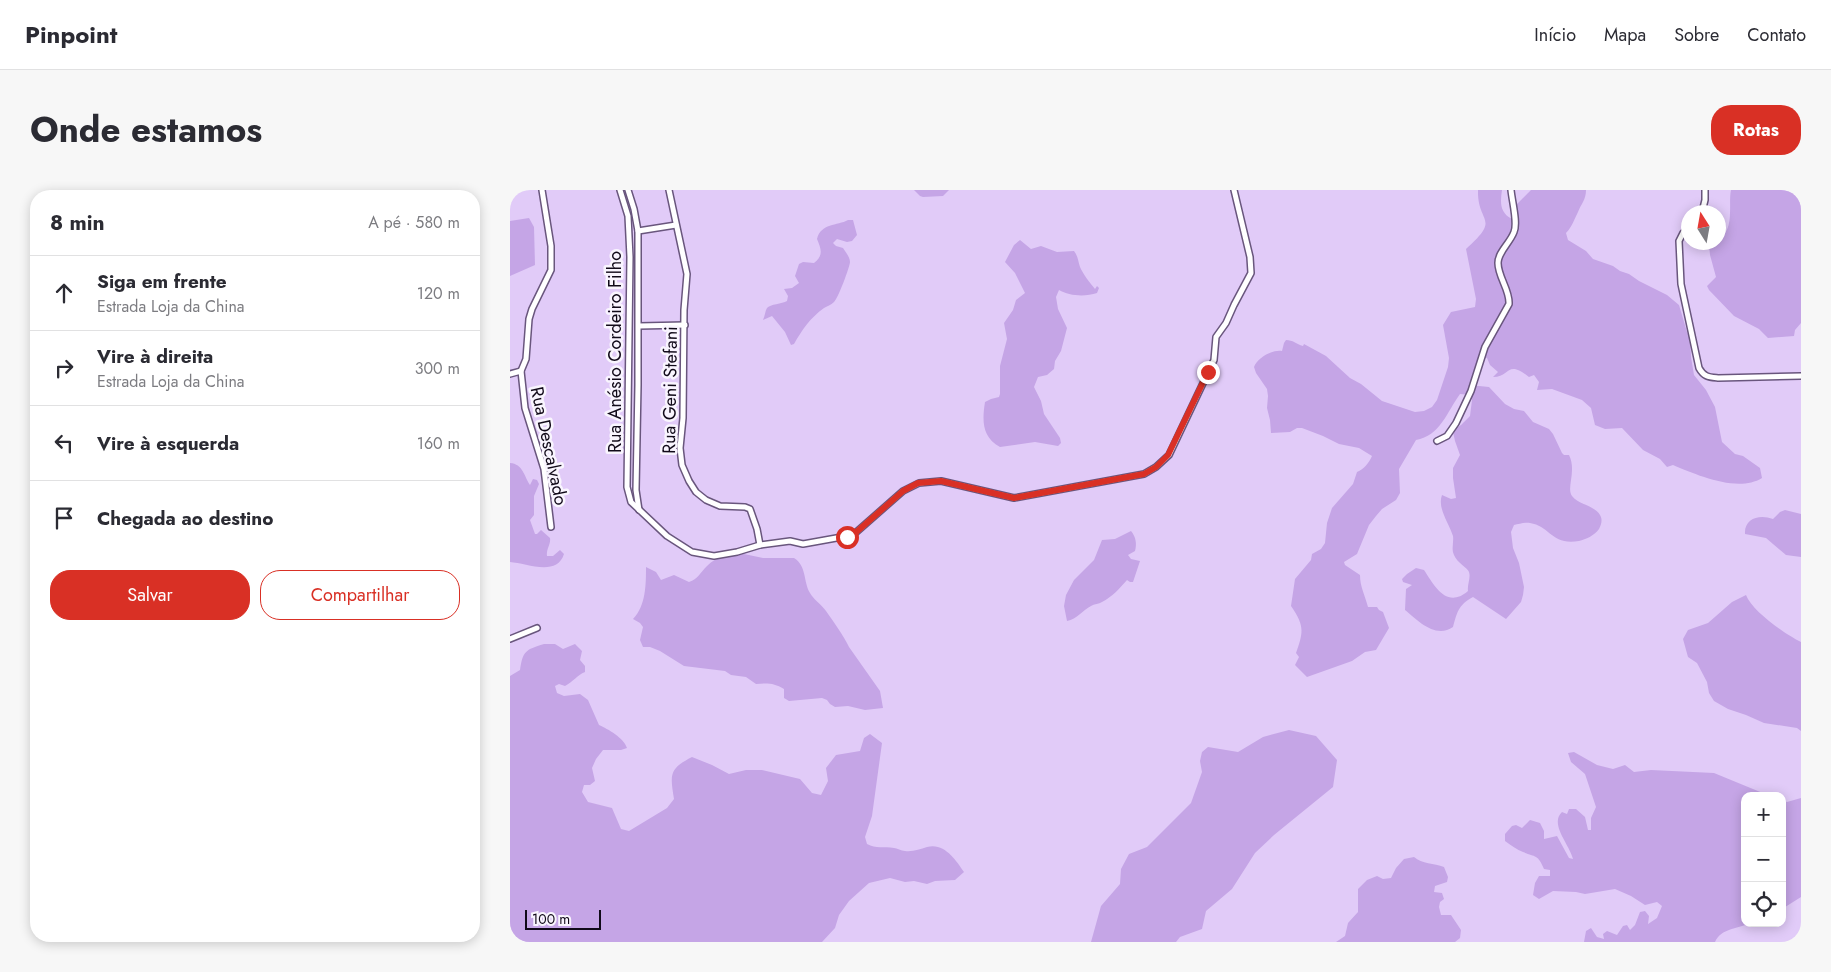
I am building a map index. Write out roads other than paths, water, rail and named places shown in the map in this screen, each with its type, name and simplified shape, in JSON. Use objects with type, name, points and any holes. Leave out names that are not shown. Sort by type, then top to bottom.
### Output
[{"type":"street","name":"Rua Descalvado","points":[[542,190],[550,240],[551,270],[532,310],[526,359],[521,371],[524,408],[544,470],[551,526]]},
{"type":"street","name":"Rua Anésio Cordeiro Filho","points":[[620,190],[629,223],[627,487],[629,498]]},
{"type":"street","name":"Rua Anésio Cordeiro Filho","points":[[628,190],[638,231],[639,326],[636,496],[639,510]]},
{"type":"street","name":"Rua Geni Stefani","points":[[669,190],[687,274],[683,418],[680,448],[682,466],[696,492],[706,500],[720,506],[745,506],[750,509],[760,545]]},
{"type":"street","points":[[636,496],[629,498],[667,536],[692,552],[714,556],[760,545],[790,542],[803,544],[853,535],[903,491],[918,483],[941,481],[1014,498],[1144,474],[1164,461],[1180,434],[1214,360],[1216,337],[1226,323],[1234,305],[1249,281],[1251,274],[1250,258],[1234,190]]},
{"type":"street","points":[[1437,441],[1447,436],[1456,423],[1472,391],[1485,347],[1509,304],[1509,297],[1498,265],[1499,258],[1514,234],[1516,227],[1511,190]]},
{"type":"street","points":[[1704,205],[1705,190]]},
{"type":"street","points":[[638,231],[676,225]]},
{"type":"street","points":[[1681,236],[1679,240],[1680,284],[1701,372],[1710,378],[1801,376]]},
{"type":"street","points":[[630,282],[638,282]]},
{"type":"street","points":[[639,326],[685,325]]},
{"type":"street","points":[[510,374],[521,371]]},
{"type":"street","points":[[510,639],[537,628]]}]
